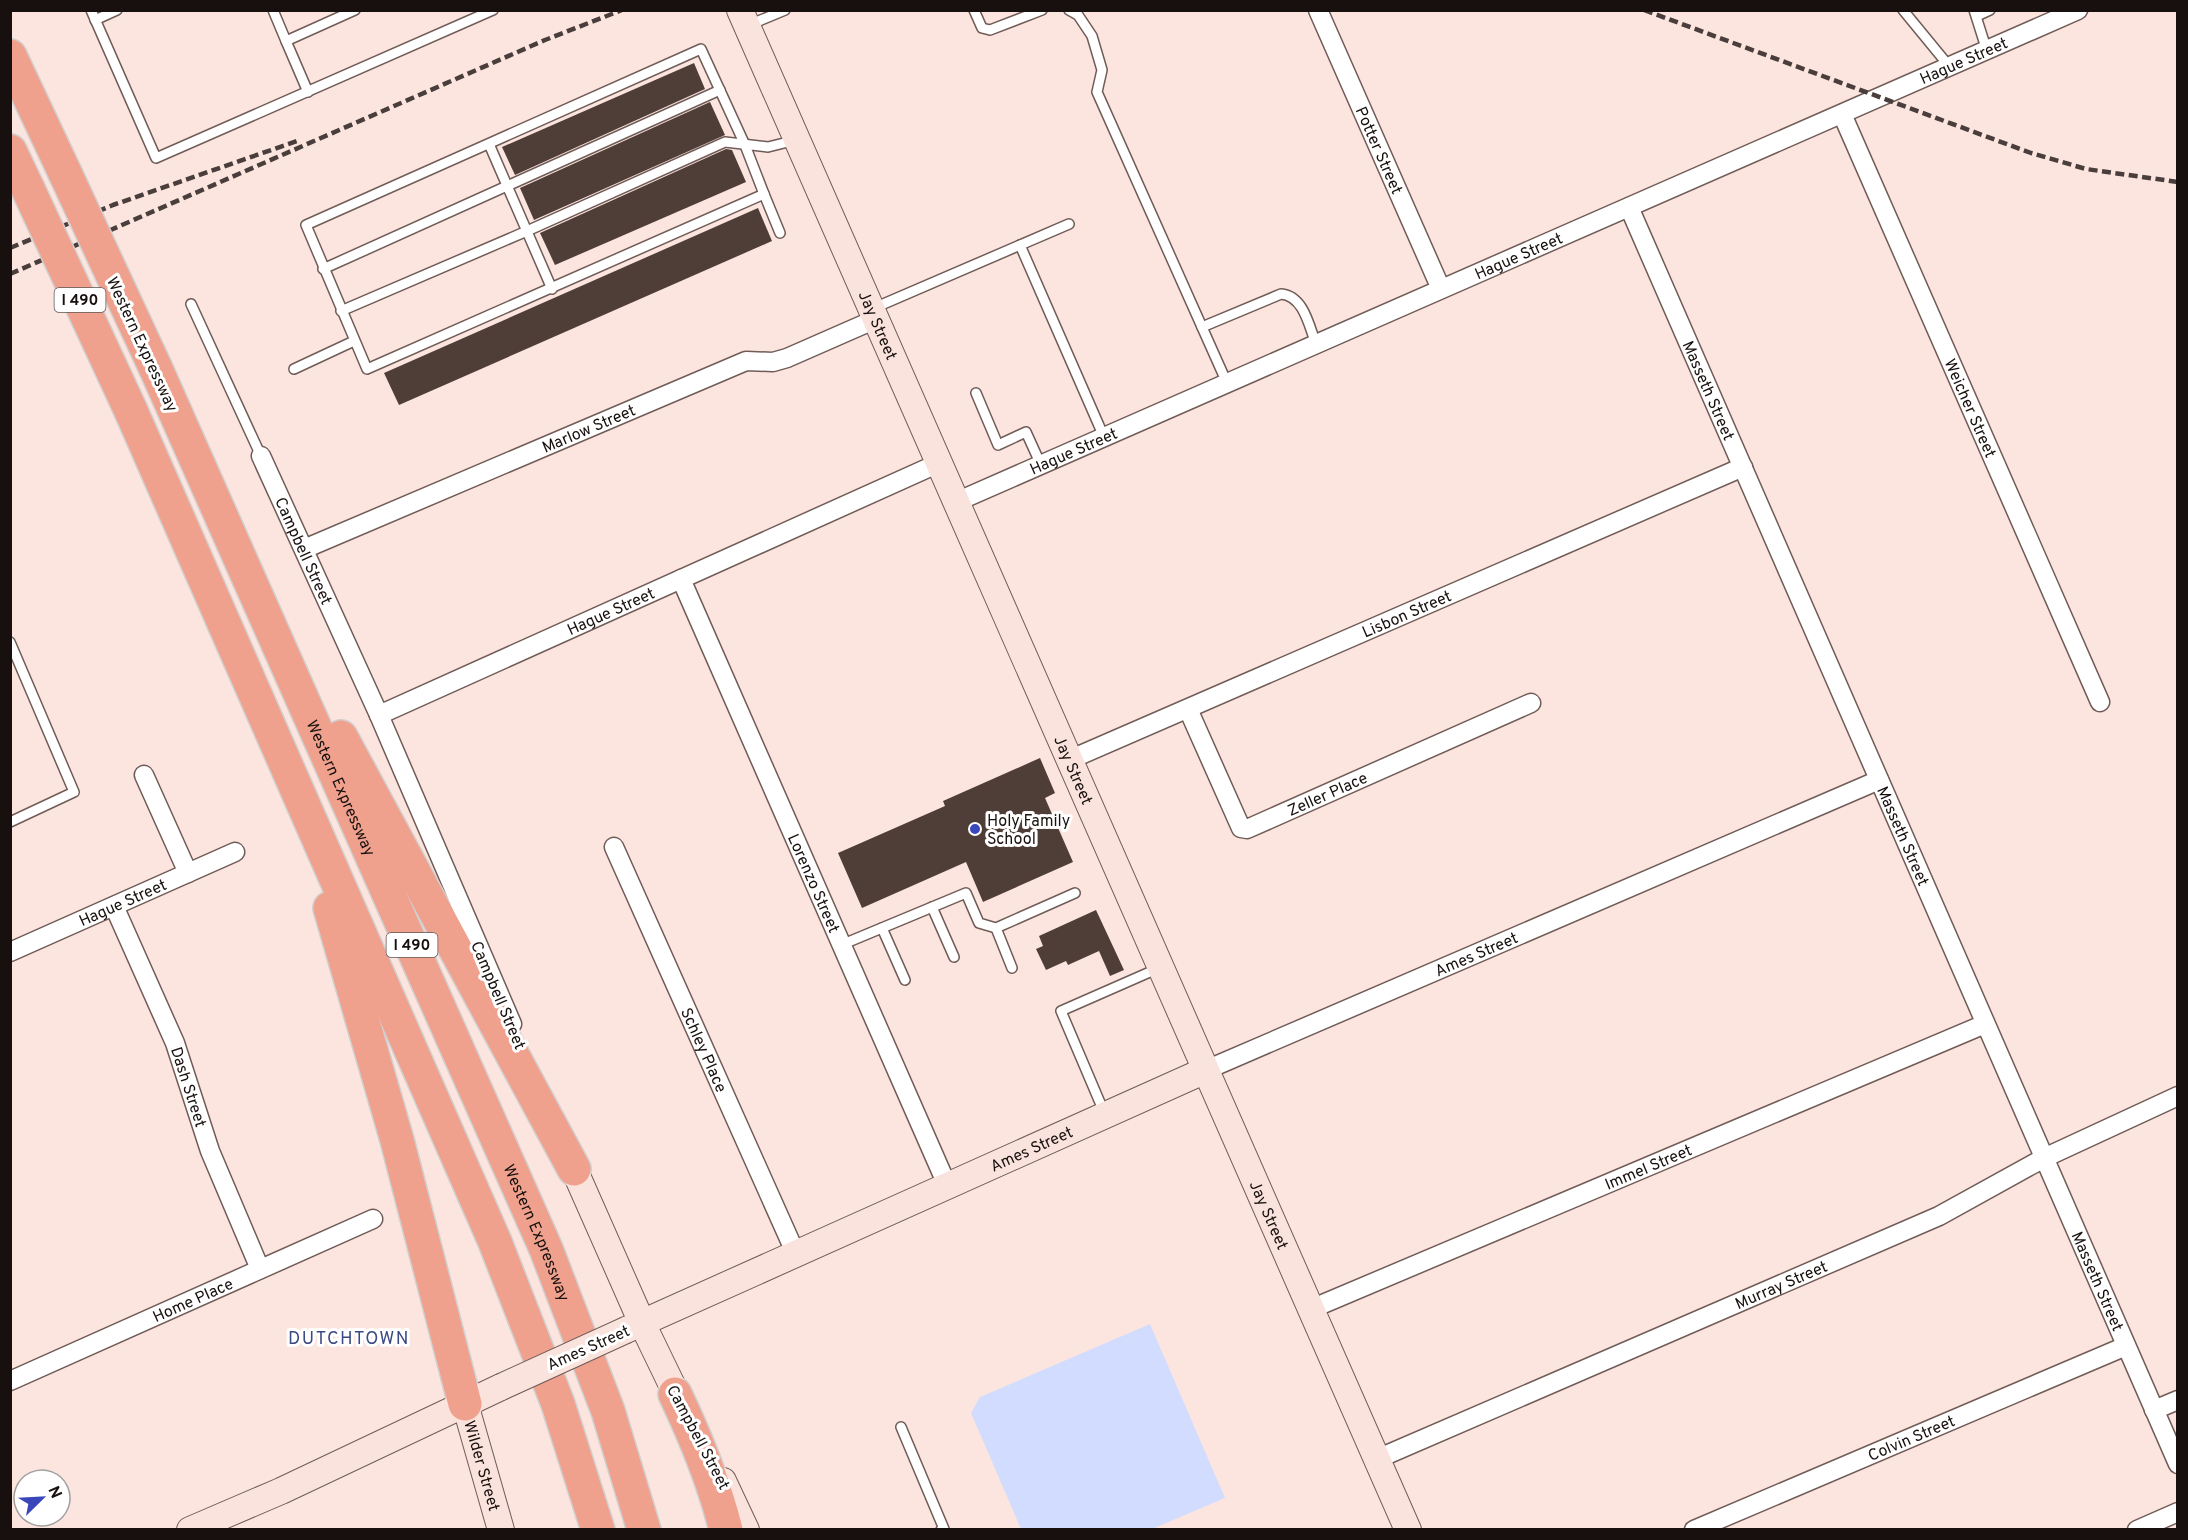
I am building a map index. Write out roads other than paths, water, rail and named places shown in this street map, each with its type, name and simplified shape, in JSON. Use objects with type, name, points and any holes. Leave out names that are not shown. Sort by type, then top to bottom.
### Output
[{"type":"highway","name":"Western Expressway","points":[[10,56],[156,369],[546,1249],[608,1411],[645,1530]]},
{"type":"highway","name":"I 490","points":[[10,151],[131,411],[500,1253],[558,1404],[597,1530]]},
{"type":"highway","points":[[212,495],[574,1169]]},
{"type":"highway","points":[[247,674],[336,927],[397,1140],[465,1404]]},
{"type":"highway","points":[[675,1394],[700,1450],[726,1530]]},
{"type":"street","name":"Potter Street","points":[[1318,10],[1441,289]]},
{"type":"street","name":"Hague Street","points":[[956,502],[2078,10]]},
{"type":"street","name":"Jay Street","points":[[744,18],[1408,1530]]},
{"type":"street","name":"Weicher Street","points":[[1842,114],[2100,702]]},
{"type":"street","name":"Masseth Street","points":[[1629,207],[2178,1464]]},
{"type":"street","name":"Marlow Street","points":[[304,549],[746,361],[773,362],[787,358],[873,314]]},
{"type":"street","name":"Campbell Street","points":[[261,456],[379,715],[574,1169],[634,1327],[675,1394],[722,1479],[746,1530]]},
{"type":"street","name":"Hague Street","points":[[379,715],[939,463]]},
{"type":"street","name":"Lisbon Street","points":[[1069,760],[1743,468]]},
{"type":"street","name":"Lorenzo Street","points":[[681,579],[947,1185]]},
{"type":"street","name":"Zeller Place","points":[[1188,709],[1241,828],[1246,829],[1531,703]]},
{"type":"street","points":[[144,775],[188,873]]},
{"type":"street","name":"Ames Street","points":[[190,1530],[281,1491],[795,1252],[1105,1114],[1879,780]]},
{"type":"street","name":"Schley Place","points":[[614,847],[795,1252]]},
{"type":"street","name":"Hague Street","points":[[10,952],[235,852]]},
{"type":"street","name":"Dash Street","points":[[114,906],[175,1043],[210,1151],[260,1269]]},
{"type":"street","name":"Immel Street","points":[[1311,1309],[1985,1024]]},
{"type":"street","name":"Murray Street","points":[[1377,1459],[1939,1216],[2044,1158],[2178,1096]]},
{"type":"street","name":"Home Place","points":[[10,1381],[373,1219]]},
{"type":"street","name":"Colvin Street","points":[[1694,1530],[2126,1346]]},
{"type":"street","points":[[2154,1410],[2178,1400]]},
{"type":"street","name":"Wilder Street","points":[[465,1404],[501,1530]]},
{"type":"street","points":[[2137,1530],[2178,1512]]},
{"type":"lane","points":[[117,10],[94,15],[156,158],[493,10]]},
{"type":"lane","points":[[273,10],[308,92]]},
{"type":"lane","points":[[286,41],[355,10]]},
{"type":"lane","points":[[744,18],[785,10]]},
{"type":"lane","points":[[974,10],[982,28],[990,30],[1042,10]]},
{"type":"lane","points":[[1069,10],[1078,15],[1092,36],[1102,70],[1097,92],[1227,383]]},
{"type":"lane","points":[[1902,10],[1949,66]]},
{"type":"lane","points":[[1987,51],[1975,13],[1990,10]]},
{"type":"lane","points":[[764,194],[367,369],[306,225],[701,49],[745,145],[780,233]]},
{"type":"lane","points":[[323,269],[720,90]]},
{"type":"lane","points":[[341,311],[725,142],[768,147],[798,140]]},
{"type":"lane","points":[[489,144],[552,289]]},
{"type":"lane","points":[[873,314],[1069,224]]},
{"type":"lane","points":[[1020,245],[1104,437]]},
{"type":"lane","points":[[1202,327],[1281,294],[1293,298],[1300,305],[1316,344]]},
{"type":"lane","points":[[191,304],[261,456]]},
{"type":"lane","points":[[294,369],[354,341]]},
{"type":"lane","points":[[976,393],[998,445],[1026,432],[1041,465]]},
{"type":"lane","points":[[10,642],[74,792],[10,822]]},
{"type":"lane","points":[[841,945],[966,893],[979,923],[996,928],[1075,893]]},
{"type":"lane","points":[[932,907],[954,957]]},
{"type":"lane","points":[[882,928],[905,980]]},
{"type":"lane","points":[[996,928],[1012,968]]},
{"type":"lane","points":[[1105,1114],[1061,1011],[1160,967]]},
{"type":"lane","points":[[901,1427],[944,1528],[941,1530]]},
{"type":"railway","points":[[10,274],[545,40],[622,10]]},
{"type":"railway","points":[[1644,10],[2031,153],[2086,169],[2178,182]]},
{"type":"railway","points":[[10,248],[113,205],[297,141]]},
{"type":"place","name":"Holy Family School","points":[[975,829]]},
{"type":"district","name":"DUTCHTOWN","points":[[349,1338]]}]
